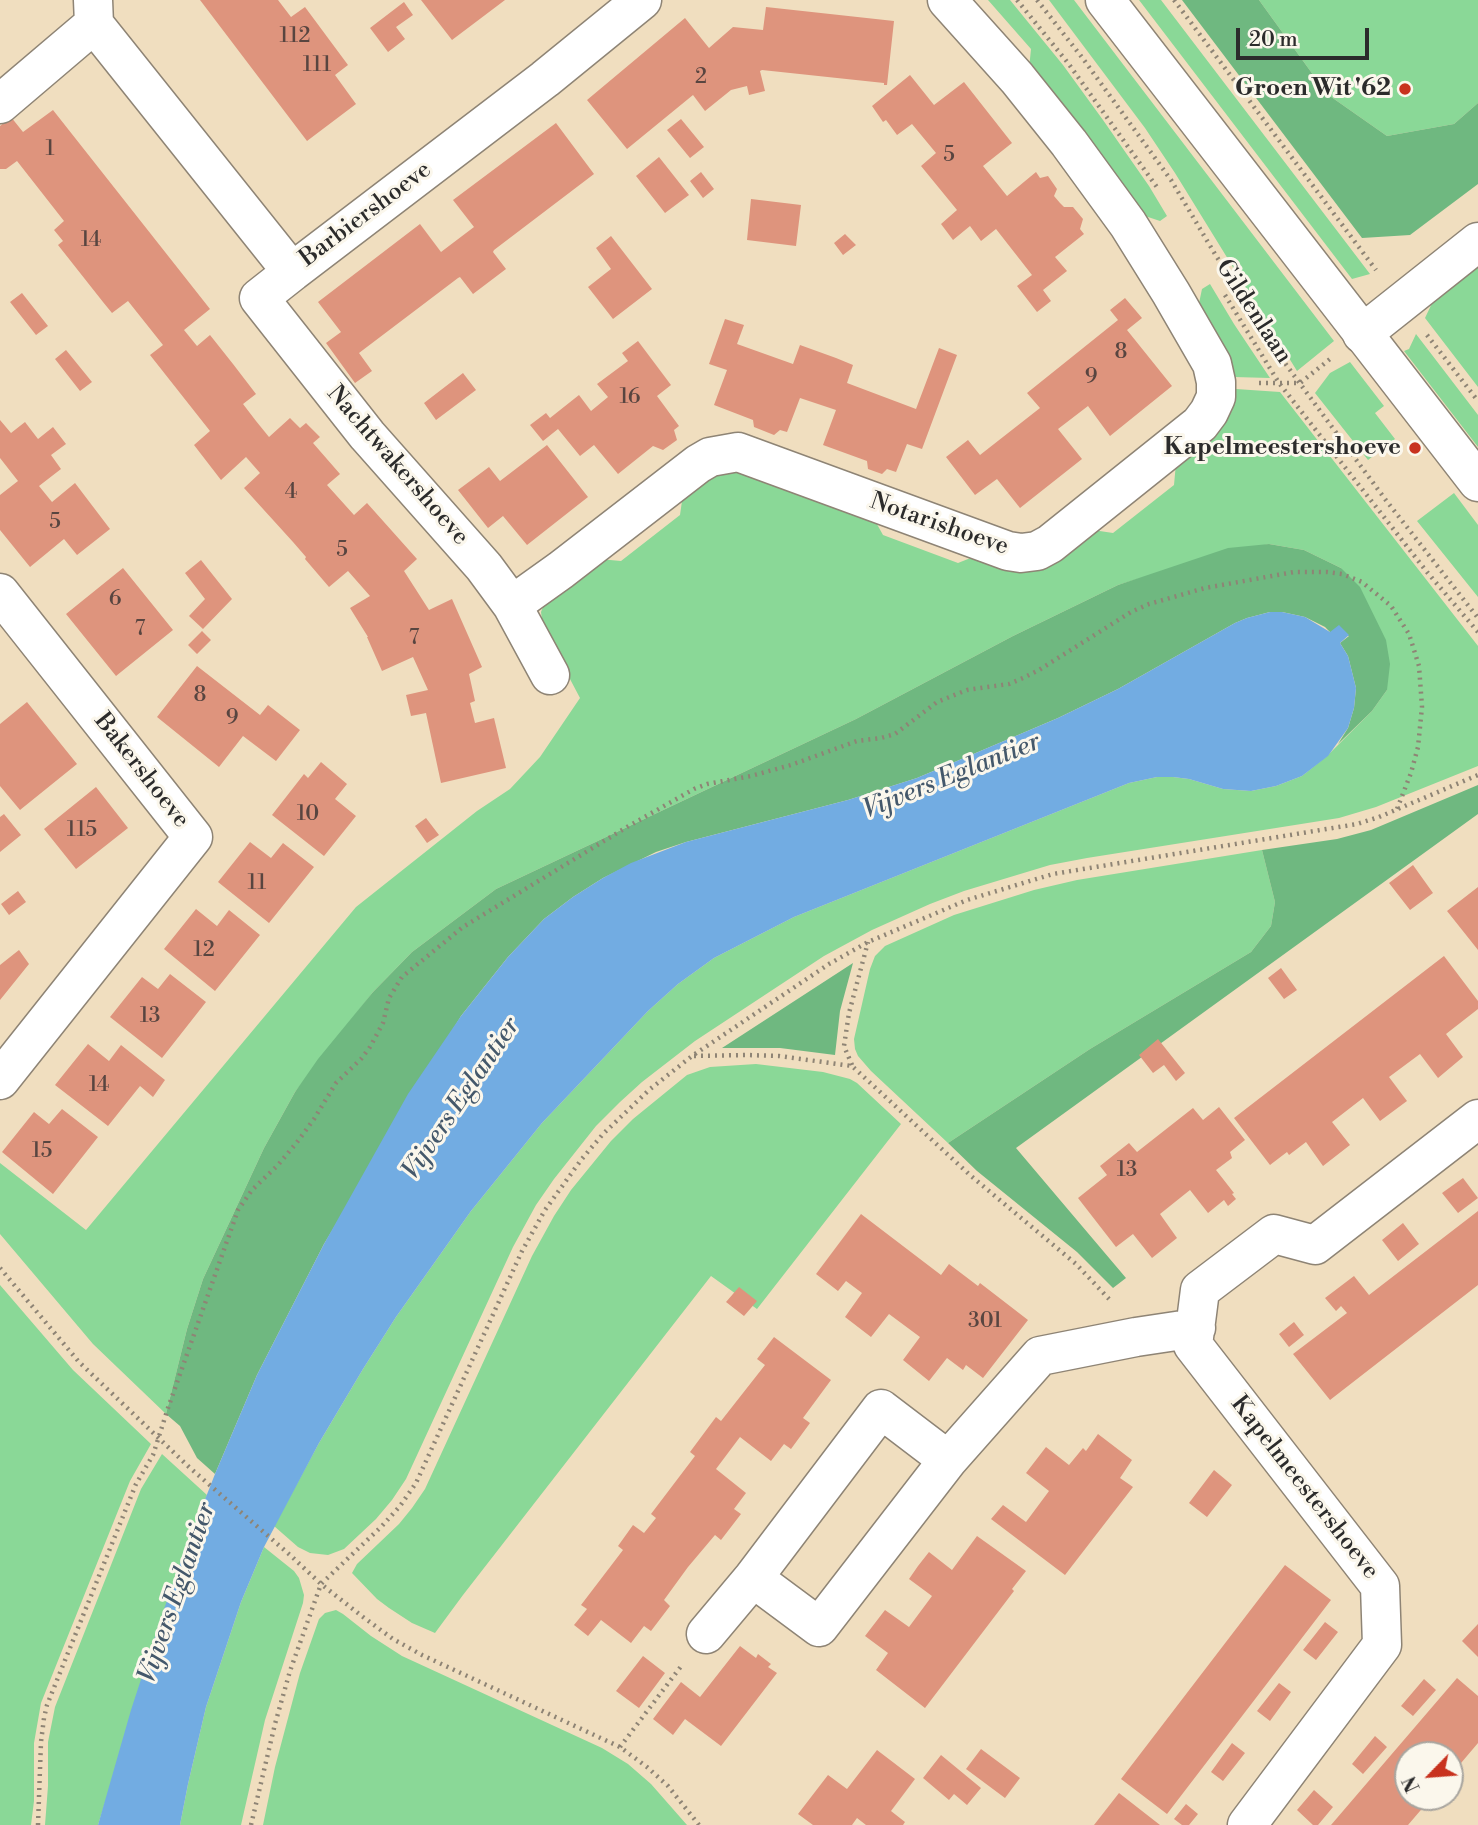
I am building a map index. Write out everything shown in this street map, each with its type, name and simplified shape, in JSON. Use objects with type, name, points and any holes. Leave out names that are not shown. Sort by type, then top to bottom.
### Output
[{"type":"street","name":"Barbiershoeve","points":[[94,12],[292,272],[545,79],[642,0]]},
{"type":"street","name":"Notarishoeve","points":[[512,605],[709,457],[738,453],[1008,551],[1021,553],[1037,551],[1050,544],[1200,424],[1209,412],[1216,397],[1212,364],[1128,224],[1017,78],[947,0]]},
{"type":"street","points":[[1105,0],[1478,482]]},
{"type":"street","points":[[0,104],[94,12]]},
{"type":"street","points":[[1362,334],[1478,242]]},
{"type":"street","name":"Nachtwakershoeve","points":[[292,272],[259,298],[368,435],[484,567],[512,605],[550,675]]},
{"type":"street","name":"Bakershoeve","points":[[0,593],[193,836],[0,1080]]},
{"type":"street","name":"Kapelmeestershoeve","points":[[1247,1825],[1382,1645],[1380,1586],[1193,1345],[1200,1290],[1274,1234],[1315,1245],[1478,1119]]},
{"type":"street","points":[[752,1578],[819,1627],[948,1461],[1041,1356],[1196,1328]]},
{"type":"street","points":[[706,1634],[881,1409],[948,1461]]},
{"type":"path","points":[[1017,0],[1068,63],[1162,194]]},
{"type":"path","name":"Gildenlaan","points":[[1037,0],[1165,171],[1276,351],[1385,499],[1478,618]]},
{"type":"path","points":[[1174,0],[1400,302],[1478,401]]},
{"type":"path","points":[[1221,288],[1279,383],[1427,572],[1478,632]]},
{"type":"path","points":[[38,1825],[41,1742],[47,1705],[136,1484],[153,1455],[238,1210],[252,1190],[298,1141],[336,1083],[370,1047],[383,1023],[389,998],[402,977],[475,919],[686,792],[707,784],[791,765],[857,741],[895,734],[937,702],[967,690],[1009,684],[1023,678],[1124,616],[1149,604],[1243,580],[1310,571],[1342,574],[1372,588],[1391,606],[1409,634],[1419,666],[1422,707],[1418,747],[1398,810]]},
{"type":"path","points":[[251,1825],[290,1671],[321,1584],[382,1526],[416,1483],[522,1251],[545,1210],[588,1151],[626,1110],[649,1090],[692,1056],[829,964],[868,942],[967,900],[1053,874],[1368,821],[1478,775]]},
{"type":"path","points":[[868,942],[852,999],[844,1046],[852,1066],[971,1176],[1076,1264],[1106,1295],[1136,1337]]},
{"type":"path","points":[[692,1056],[779,1056],[852,1066]]},
{"type":"path","points":[[0,1268],[79,1362],[190,1467],[321,1584],[378,1629],[415,1651],[620,1747],[668,1786],[699,1825]]},
{"type":"path","points":[[620,1747],[706,1634]]},
{"type":"green space","points":[[988,0],[1010,0],[1103,120],[1167,216],[1160,221],[1139,214],[1029,69],[1031,49]]},
{"type":"green space","points":[[1049,0],[1074,0],[1334,341],[1297,371],[1145,128]]},
{"type":"green space","points":[[1139,0],[1161,0],[1370,274],[1352,279]]},
{"type":"green space","points":[[1182,0],[1259,0],[1327,94],[1387,136],[1454,124],[1478,103],[1478,184],[1410,235],[1362,238]]},
{"type":"green space","points":[[1259,0],[1478,0],[1478,103],[1454,124],[1387,136],[1327,94]]},
{"type":"green space","points":[[1478,265],[1478,387],[1425,318],[1434,299]]},
{"type":"green space","points":[[1210,284],[1270,378],[1234,377],[1198,308],[1202,289]]},
{"type":"green space","points":[[1416,334],[1478,415],[1478,447],[1404,351],[1409,349]]},
{"type":"green space","points":[[1350,362],[1384,406],[1375,413],[1395,439],[1368,460],[1315,393],[1330,373]]},
{"type":"green space","points":[[1236,389],[1280,392],[1478,646],[1478,766],[1376,807],[1339,818],[1050,865],[964,891],[872,930],[824,956],[695,1041],[642,1082],[596,1126],[536,1205],[513,1247],[406,1479],[376,1519],[344,1549],[328,1555],[310,1553],[298,1547],[274,1526],[319,1443],[396,1317],[471,1211],[542,1123],[648,1011],[678,984],[714,958],[794,917],[1129,783],[1157,777],[1173,777],[1223,789],[1251,791],[1276,786],[1302,776],[1327,756],[1372,711],[1387,690],[1341,568],[1304,550],[1269,544],[1118,585],[1013,636],[856,719],[496,889],[412,952],[373,992],[295,1092],[264,1148],[203,1279],[187,1329],[166,1414],[93,1344],[0,1234],[0,1163],[86,1230],[356,907],[477,811],[510,789],[540,757],[580,698],[543,628],[543,607],[599,559],[621,561],[680,515],[683,494],[705,477],[730,469],[873,517],[883,535],[958,563],[978,555],[1093,530],[1113,533],[1174,485],[1176,463],[1220,429],[1232,411]]},
{"type":"green space","points":[[1454,493],[1478,525],[1478,597],[1417,521]]},
{"type":"green space","points":[[1269,544],[1304,550],[1341,568],[1360,587],[1386,640],[1390,664],[1387,690],[1372,711],[1338,744],[1348,728],[1354,708],[1356,688],[1348,656],[1340,643],[1349,636],[1330,632],[1305,617],[1270,612],[1235,623],[1118,689],[1058,718],[917,778],[848,800],[686,842],[656,852],[603,878],[544,919],[508,957],[461,1016],[324,1244],[257,1375],[215,1474],[197,1458],[180,1426],[166,1414],[187,1329],[203,1279],[264,1148],[295,1092],[318,1059],[373,992],[412,952],[496,889],[856,719],[1013,636],[1118,585],[1228,548]]},
{"type":"green space","points":[[1478,785],[1478,814],[1016,1148],[1126,1278],[1113,1288],[1077,1252],[977,1171],[948,1143],[1090,1049],[1251,952],[1271,926],[1275,902],[1262,850],[1337,839],[1371,830]]},
{"type":"green space","points":[[1262,850],[1275,902],[1271,926],[1251,952],[1090,1049],[948,1143],[858,1056],[854,1039],[870,969],[875,956],[885,946],[954,915],[1034,890],[1077,880]]},
{"type":"green space","points":[[853,963],[840,1011],[835,1055],[780,1048],[722,1048]]},
{"type":"green space","points":[[756,1064],[823,1072],[850,1079],[901,1124],[757,1309],[711,1276],[435,1633],[412,1623],[377,1599],[352,1573],[357,1564],[399,1524],[425,1489],[532,1256],[554,1216],[571,1190],[611,1141],[633,1119],[687,1075],[710,1067]]},
{"type":"green space","points":[[0,1285],[73,1370],[151,1444],[130,1481],[41,1703],[34,1743],[34,1801],[31,1825],[0,1825]]},
{"type":"green space","points":[[162,1454],[207,1495],[182,1558],[98,1825],[45,1825],[48,1742],[55,1707],[141,1489]]},
{"type":"green space","points":[[264,1547],[294,1571],[304,1595],[265,1720],[241,1825],[180,1825],[206,1707],[241,1602]]},
{"type":"green space","points":[[336,1610],[402,1656],[602,1748],[628,1764],[651,1784],[687,1825],[263,1825],[300,1673],[319,1619],[325,1613]]},
{"type":"water","name":"Vijvers Eglantier","points":[[1270,612],[1305,617],[1330,632],[1339,625],[1349,635],[1340,643],[1348,656],[1356,688],[1348,728],[1328,756],[1302,776],[1276,786],[1251,791],[1223,789],[1173,777],[1157,777],[1129,783],[794,917],[714,958],[678,984],[648,1011],[542,1123],[471,1211],[396,1317],[319,1443],[264,1547],[241,1602],[206,1707],[180,1825],[98,1825],[131,1710],[182,1558],[257,1375],[324,1244],[408,1094],[461,1016],[508,957],[544,919],[573,897],[631,863],[686,842],[848,800],[917,778],[1058,718],[1118,689],[1235,623]]},
{"type":"building","points":[[200,0],[278,0],[291,17],[305,7],[348,65],[335,75],[356,104],[307,141]]},
{"type":"building","points":[[421,0],[505,0],[452,40]]},
{"type":"building","points":[[404,2],[413,15],[396,27],[405,39],[388,52],[370,28]]},
{"type":"building","points":[[766,7],[894,21],[887,85],[762,70],[760,71],[765,91],[749,95],[747,86],[731,90],[705,111],[693,95],[627,149],[587,100],[685,18],[709,48],[733,27],[763,30]]},
{"type":"building","points":[[910,75],[934,105],[964,82],[1012,143],[983,166],[1007,196],[1036,172],[1040,178],[1048,176],[1057,189],[1054,196],[1064,207],[1073,207],[1083,219],[1080,229],[1084,234],[1055,257],[1067,271],[1043,290],[1051,301],[1037,312],[1017,286],[1032,275],[996,229],[981,241],[970,226],[953,240],[941,224],[957,210],[921,166],[936,153],[912,124],[897,135],[886,120],[883,122],[872,106]]},
{"type":"building","points":[[53,110],[210,309],[184,330],[197,346],[210,335],[256,394],[243,404],[269,437],[290,418],[300,428],[306,423],[320,437],[313,443],[340,474],[327,485],[354,515],[367,503],[417,559],[404,571],[429,610],[452,599],[482,667],[469,674],[475,701],[470,703],[475,723],[494,718],[506,768],[441,783],[426,713],[411,716],[406,695],[428,690],[413,657],[382,671],[368,637],[350,608],[370,596],[348,571],[329,587],[244,488],[260,473],[246,457],[221,480],[194,445],[210,431],[150,355],[163,345],[128,301],[112,313],[103,302],[58,245],[63,241],[54,230],[64,221],[17,161],[6,169],[0,169],[0,126],[11,117],[23,132]]},
{"type":"building","points":[[681,119],[704,147],[690,158],[667,130]]},
{"type":"building","points":[[556,123],[594,174],[494,250],[506,269],[473,294],[460,277],[458,278],[359,353],[372,371],[355,383],[326,343],[341,332],[318,302],[420,224],[441,252],[474,227],[453,200]]},
{"type":"building","points":[[659,157],[689,195],[665,213],[636,176]]},
{"type":"building","points":[[701,172],[714,189],[703,198],[690,181]]},
{"type":"building","points":[[751,199],[801,205],[796,246],[747,240]]},
{"type":"building","points":[[845,234],[856,245],[843,255],[834,243]]},
{"type":"building","points":[[611,236],[652,289],[613,319],[588,287],[611,269],[596,248]]},
{"type":"building","points":[[22,293],[48,326],[36,335],[10,302]]},
{"type":"building","points":[[1125,298],[1142,318],[1127,330],[1172,386],[1110,436],[1088,406],[1058,429],[1082,459],[1020,508],[997,479],[975,495],[946,457],[968,440],[980,455],[1040,408],[1027,393],[1118,320],[1110,310]]},
{"type":"building","points":[[725,319],[744,325],[737,344],[793,364],[800,345],[836,358],[853,365],[847,383],[916,409],[939,348],[957,355],[922,449],[907,444],[896,472],[887,469],[882,474],[868,469],[867,461],[823,445],[836,410],[800,398],[787,432],[780,430],[774,435],[754,427],[753,420],[714,405],[727,370],[709,364]]},
{"type":"building","points":[[638,341],[671,385],[657,396],[679,426],[674,430],[677,440],[663,450],[653,446],[618,474],[594,445],[580,456],[558,429],[543,441],[530,425],[546,413],[550,418],[579,395],[591,411],[608,397],[597,384],[628,361],[622,353]]},
{"type":"building","points":[[66,350],[92,382],[80,391],[55,359]]},
{"type":"building","points":[[463,373],[476,390],[436,420],[424,403]]},
{"type":"building","points":[[0,420],[11,433],[25,422],[38,439],[53,427],[66,444],[51,455],[61,469],[39,486],[52,502],[75,483],[110,529],[77,555],[64,539],[30,567],[0,530],[0,495],[18,481],[0,458]]},
{"type":"building","points":[[547,445],[588,497],[527,545],[503,516],[488,528],[458,490],[489,467],[500,481]]},
{"type":"building","points":[[201,560],[232,599],[203,629],[189,616],[205,599],[185,573]]},
{"type":"building","points":[[123,568],[173,630],[116,676],[66,614]]},
{"type":"building","points":[[202,631],[211,640],[197,654],[188,645]]},
{"type":"building","points":[[197,666],[260,715],[268,705],[300,730],[276,761],[243,736],[219,767],[157,717]]},
{"type":"building","points":[[27,702],[77,764],[20,810],[0,786],[0,724]]},
{"type":"building","points":[[321,762],[347,784],[335,799],[356,816],[324,856],[272,815],[304,774],[308,778]]},
{"type":"building","points":[[96,787],[128,828],[76,869],[44,829]]},
{"type":"building","points":[[4,814],[21,835],[0,852],[0,817]]},
{"type":"building","points":[[426,818],[439,835],[427,843],[415,826]]},
{"type":"building","points":[[250,842],[271,858],[283,843],[314,867],[269,923],[218,882]]},
{"type":"building","points":[[1413,865],[1433,893],[1410,910],[1389,883]]},
{"type":"building","points":[[1478,887],[1478,950],[1447,911]]},
{"type":"building","points":[[18,891],[26,902],[9,915],[1,904]]},
{"type":"building","points":[[196,909],[217,926],[229,910],[260,935],[215,991],[164,949]]},
{"type":"building","points":[[19,950],[29,964],[0,1000],[0,965]]},
{"type":"building","points":[[1444,956],[1478,1001],[1478,1009],[1446,1034],[1463,1057],[1438,1078],[1420,1054],[1389,1077],[1407,1101],[1380,1121],[1363,1098],[1332,1122],[1350,1145],[1323,1166],[1306,1142],[1270,1165],[1234,1118]]},
{"type":"building","points":[[1281,968],[1297,990],[1284,999],[1268,978]]},
{"type":"building","points":[[170,974],[206,1002],[162,1058],[110,1017],[142,977],[158,989]]},
{"type":"building","points":[[1158,1039],[1185,1073],[1176,1081],[1164,1065],[1153,1073],[1139,1055]]},
{"type":"building","points":[[88,1044],[109,1061],[121,1045],[165,1080],[153,1097],[140,1086],[108,1126],[55,1085]]},
{"type":"building","points":[[1219,1107],[1245,1140],[1230,1152],[1232,1158],[1216,1170],[1236,1199],[1228,1206],[1224,1200],[1208,1213],[1190,1190],[1160,1214],[1177,1238],[1152,1258],[1133,1234],[1116,1247],[1078,1198],[1107,1175],[1100,1166],[1129,1143],[1137,1152],[1193,1108],[1203,1120]]},
{"type":"building","points":[[62,1109],[98,1137],[53,1194],[2,1152],[34,1112],[49,1124]]},
{"type":"building","points":[[1463,1178],[1478,1198],[1458,1213],[1442,1193]]},
{"type":"building","points":[[1478,1211],[1478,1285],[1330,1400],[1293,1354],[1347,1313],[1341,1306],[1336,1311],[1325,1298],[1354,1276],[1369,1295]]},
{"type":"building","points":[[861,1214],[941,1275],[949,1264],[978,1286],[980,1283],[1028,1320],[983,1378],[966,1365],[963,1370],[947,1358],[929,1381],[903,1360],[920,1337],[889,1314],[871,1337],[845,1317],[862,1293],[846,1281],[838,1291],[816,1274]]},
{"type":"building","points":[[1403,1223],[1419,1244],[1398,1261],[1382,1240]]},
{"type":"building","points":[[739,1287],[757,1301],[744,1316],[726,1302]]},
{"type":"building","points":[[1294,1322],[1304,1335],[1289,1347],[1279,1334]]},
{"type":"building","points":[[774,1337],[831,1380],[803,1418],[810,1423],[791,1449],[784,1444],[771,1461],[740,1437],[716,1469],[746,1493],[734,1509],[741,1514],[721,1540],[715,1535],[688,1567],[664,1600],[670,1606],[651,1631],[644,1626],[631,1643],[601,1620],[588,1636],[574,1625],[587,1609],[581,1605],[623,1550],[618,1546],[633,1525],[644,1533],[656,1518],[651,1514],[695,1456],[690,1452],[716,1417],[721,1421],[765,1365],[757,1359]]},
{"type":"building","points":[[1098,1434],[1132,1460],[1120,1478],[1133,1487],[1065,1575],[991,1519],[1003,1505],[1026,1522],[1049,1491],[1026,1473],[1046,1447],[1069,1465],[1083,1448],[1086,1451]]},
{"type":"building","points":[[1214,1470],[1232,1485],[1207,1517],[1189,1503]]},
{"type":"building","points":[[977,1536],[1026,1571],[1012,1589],[1014,1591],[925,1708],[876,1670],[888,1653],[865,1636],[885,1610],[909,1627],[932,1596],[909,1579],[918,1566],[929,1552],[952,1570]]},
{"type":"building","points":[[1285,1565],[1331,1600],[1167,1814],[1121,1779]]},
{"type":"building","points":[[1325,1622],[1338,1632],[1316,1660],[1303,1650]]},
{"type":"building","points":[[1478,1624],[1478,1657],[1462,1641]]},
{"type":"building","points":[[740,1646],[756,1658],[758,1654],[771,1664],[768,1667],[777,1673],[721,1746],[685,1719],[673,1735],[653,1719],[681,1682],[700,1697]]},
{"type":"building","points":[[643,1656],[665,1673],[639,1708],[616,1691]]},
{"type":"building","points":[[1457,1678],[1478,1696],[1478,1743],[1464,1760],[1464,1741],[1403,1741]]},
{"type":"building","points":[[1424,1679],[1436,1690],[1413,1716],[1401,1706]]},
{"type":"building","points":[[1279,1683],[1291,1692],[1270,1721],[1257,1711]]},
{"type":"building","points":[[1375,1736],[1387,1747],[1363,1774],[1352,1764]]},
{"type":"building","points":[[1232,1743],[1245,1753],[1223,1781],[1211,1772]]},
{"type":"building","points":[[981,1749],[1020,1778],[1005,1798],[966,1769]]},
{"type":"building","points":[[877,1750],[915,1779],[891,1811],[905,1822],[903,1825],[866,1825],[857,1818],[852,1825],[813,1825],[798,1814],[828,1775],[847,1789]]},
{"type":"building","points":[[1394,1752],[1394,1811],[1420,1811],[1408,1825],[1331,1825]]},
{"type":"building","points":[[941,1755],[981,1788],[967,1805],[954,1794],[949,1800],[923,1778]]},
{"type":"building","points":[[1314,1790],[1333,1807],[1318,1825],[1313,1825],[1297,1810]]},
{"type":"building","points":[[1119,1793],[1160,1825],[1094,1825]]},
{"type":"building","points":[[1186,1804],[1198,1814],[1189,1825],[1182,1825],[1174,1819]]},
{"type":"place","name":"Groen Wit '62","points":[[1405,89]]},
{"type":"place","name":"Kapelmeestershoeve","points":[[1415,448]]}]
